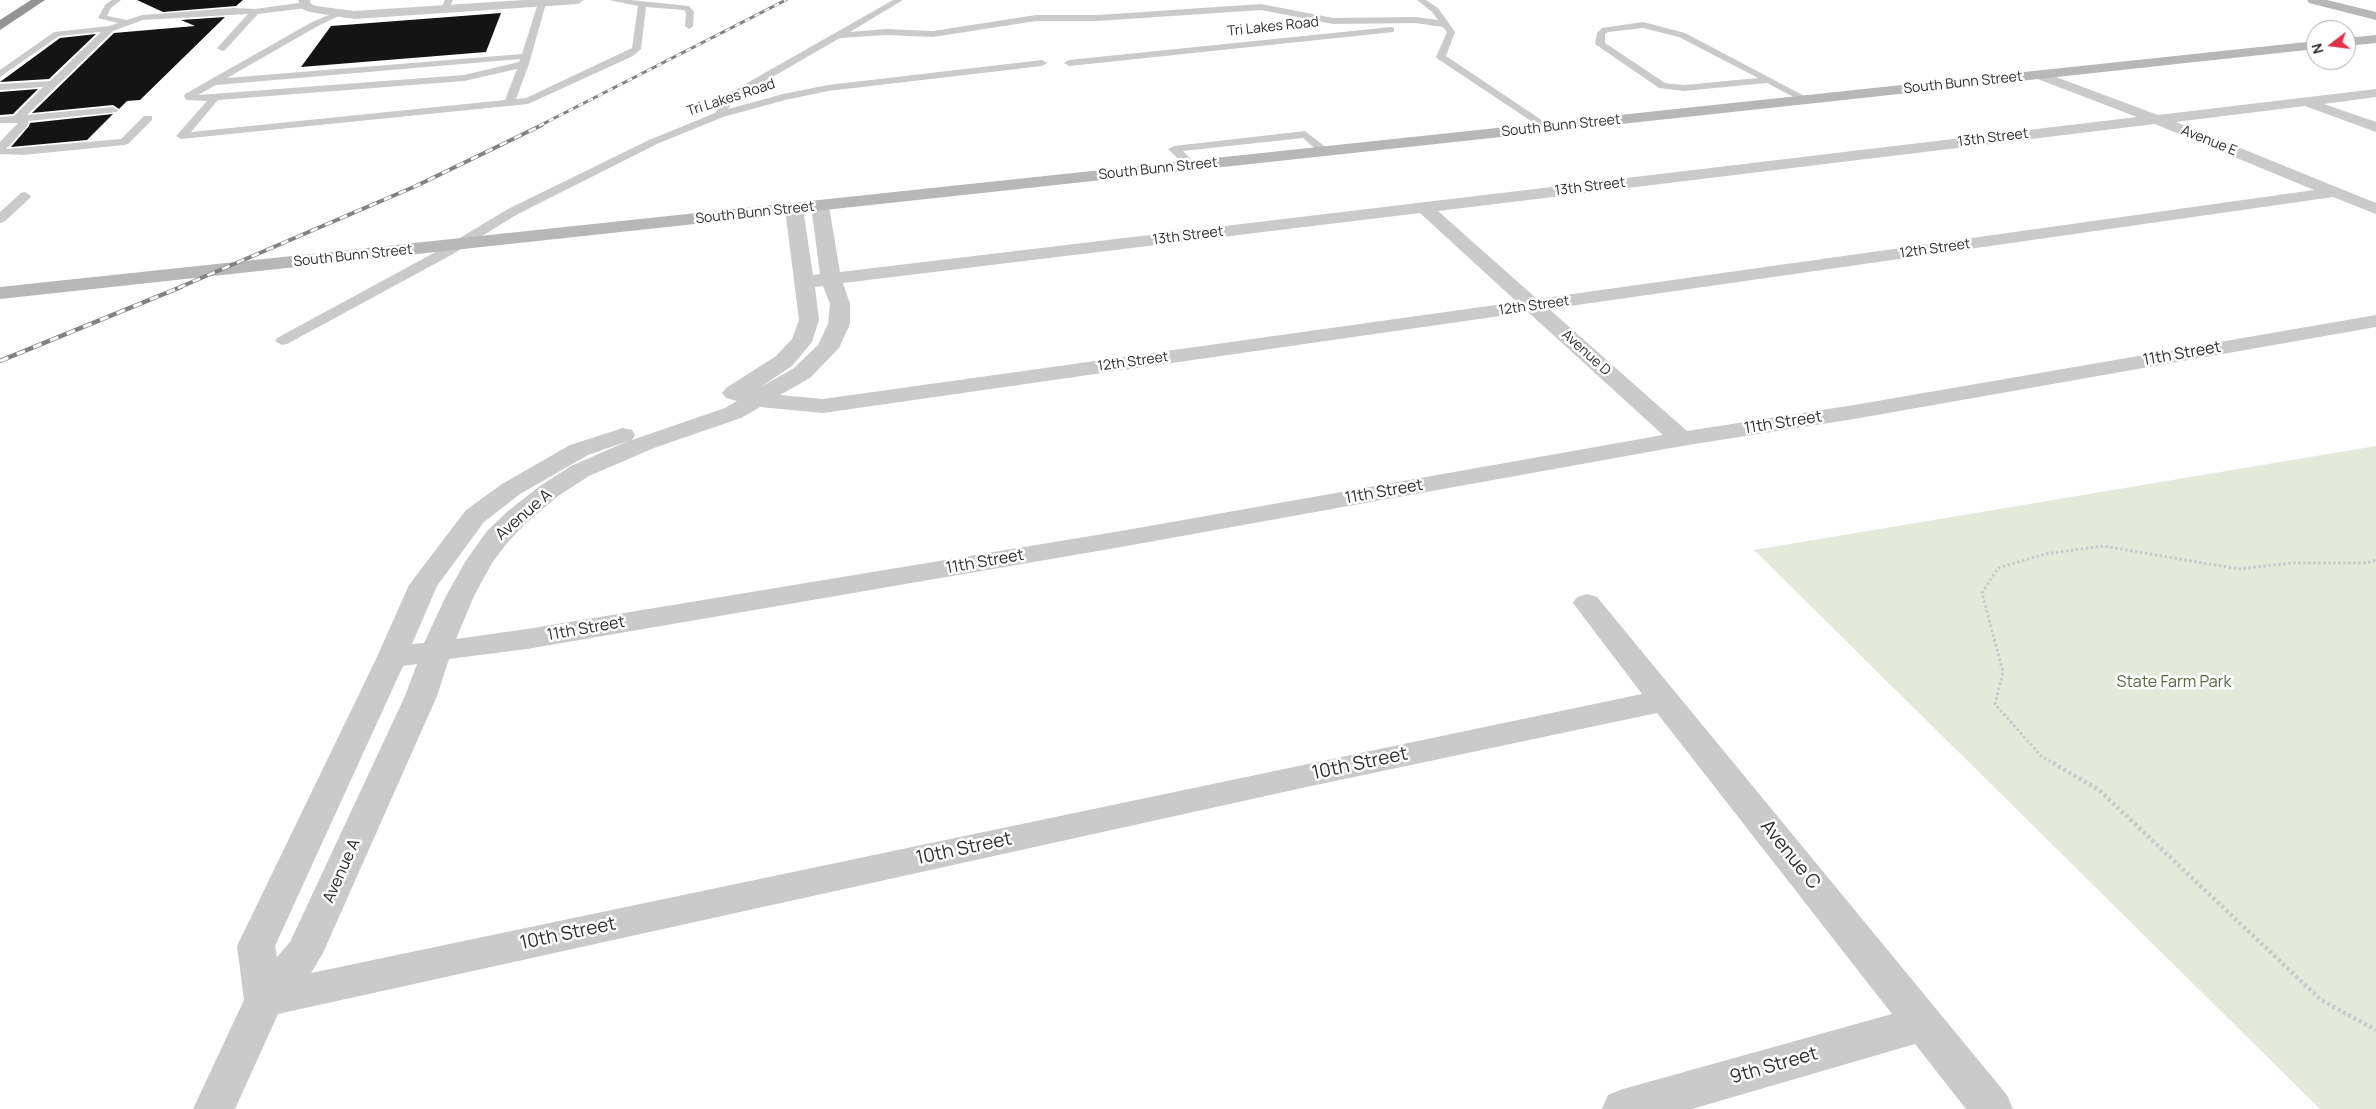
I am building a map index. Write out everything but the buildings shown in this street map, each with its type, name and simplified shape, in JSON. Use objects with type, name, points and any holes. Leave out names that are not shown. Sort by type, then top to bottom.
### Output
[{"type":"highway","points":[[0,26],[39,0]]},
{"type":"street","points":[[305,2],[320,10],[339,14],[371,14],[446,5],[578,0]]},
{"type":"street","points":[[2313,0],[2376,16]]},
{"type":"street","points":[[2356,41],[2376,39]]},
{"type":"street","name":"South Bunn Street","points":[[0,293],[2306,46]]},
{"type":"street","name":"Avenue E","points":[[2040,75],[2156,119],[2376,209]]},
{"type":"street","name":"13th Street","points":[[818,281],[2376,93]]},
{"type":"street","points":[[2305,102],[2376,127]]},
{"type":"street","name":"12th Street","points":[[746,396],[823,406],[2334,192]]},
{"type":"street","name":"Avenue A","points":[[264,1000],[256,946],[392,657],[423,585],[475,516],[511,489],[579,450],[684,414],[746,396],[802,373],[828,348],[839,324],[840,304],[818,281],[807,207]]},
{"type":"street","name":"Avenue D","points":[[1423,207],[1682,440]]},
{"type":"street","name":"11th Street","points":[[392,657],[527,639],[1121,539],[1682,440],[2376,321]]},
{"type":"street","name":"Avenue A","points":[[214,1109],[264,1000],[304,953],[421,696],[438,652],[441,638],[460,596],[479,562],[497,537],[517,517],[549,491],[580,471],[645,443],[733,413],[746,396]]},
{"type":"street","name":"Avenue C","points":[[1587,602],[1992,1109]]},
{"type":"street","name":"10th Street","points":[[264,1000],[1293,778],[1665,700]]},
{"type":"street","name":"9th Street","points":[[1623,1109],[1924,1023]]},
{"type":"lane","points":[[117,0],[108,8],[102,18],[125,22]]},
{"type":"lane","points":[[613,0],[686,8],[690,12],[689,26]]},
{"type":"lane","points":[[719,115],[730,97],[899,0]]},
{"type":"lane","points":[[1421,0],[1435,10],[1451,32],[1441,57],[1548,127]]},
{"type":"lane","points":[[509,104],[550,1]]},
{"type":"lane","points":[[148,118],[124,142],[23,152],[6,152],[0,149],[24,123],[18,116],[110,29],[125,22],[142,18],[233,11],[255,12],[305,2]]},
{"type":"lane","points":[[215,98],[181,136],[528,102],[630,54],[636,49],[642,4]]},
{"type":"lane","points":[[840,35],[886,32],[933,34],[1036,18],[1098,18],[1261,7],[1333,21],[1401,19],[1445,24]]},
{"type":"lane","points":[[222,48],[255,12]]},
{"type":"lane","points":[[339,14],[315,24],[189,96],[190,98],[215,98],[464,78],[525,60]]},
{"type":"lane","name":"Tri Lakes Road","points":[[1069,63],[1445,24]]},
{"type":"lane","points":[[1769,80],[1684,88],[1662,86],[1600,44],[1601,33],[1605,30],[1643,25],[1665,29],[1682,35],[1769,80],[1807,100]]},
{"type":"lane","points":[[0,74],[57,34],[110,29]]},
{"type":"lane","points":[[212,83],[525,60]]},
{"type":"lane","name":"Tri Lakes Road","points":[[454,245],[568,184],[653,142],[719,115],[783,97],[828,88],[1042,63]]},
{"type":"lane","points":[[0,88],[52,84]]},
{"type":"lane","points":[[0,120],[113,110]]},
{"type":"lane","points":[[1192,166],[1174,149],[1305,134],[1324,151]]},
{"type":"lane","points":[[0,219],[25,196]]},
{"type":"lane","points":[[282,341],[454,245]]},
{"type":"path","points":[[2376,560],[2366,563],[2292,563],[2239,569],[2103,546],[2045,554],[1998,568],[1982,593],[2003,672],[1995,704],[2040,756],[2099,790],[2221,908],[2321,1000],[2376,1030]]},
{"type":"green space","name":"State Farm Park","points":[[2376,446],[2376,1109],[2320,1109],[1754,550]]},
{"type":"railway","points":[[539,126],[786,0]]},
{"type":"railway","points":[[178,288],[416,186],[542,125]]},
{"type":"railway","points":[[0,361],[181,287]]}]
